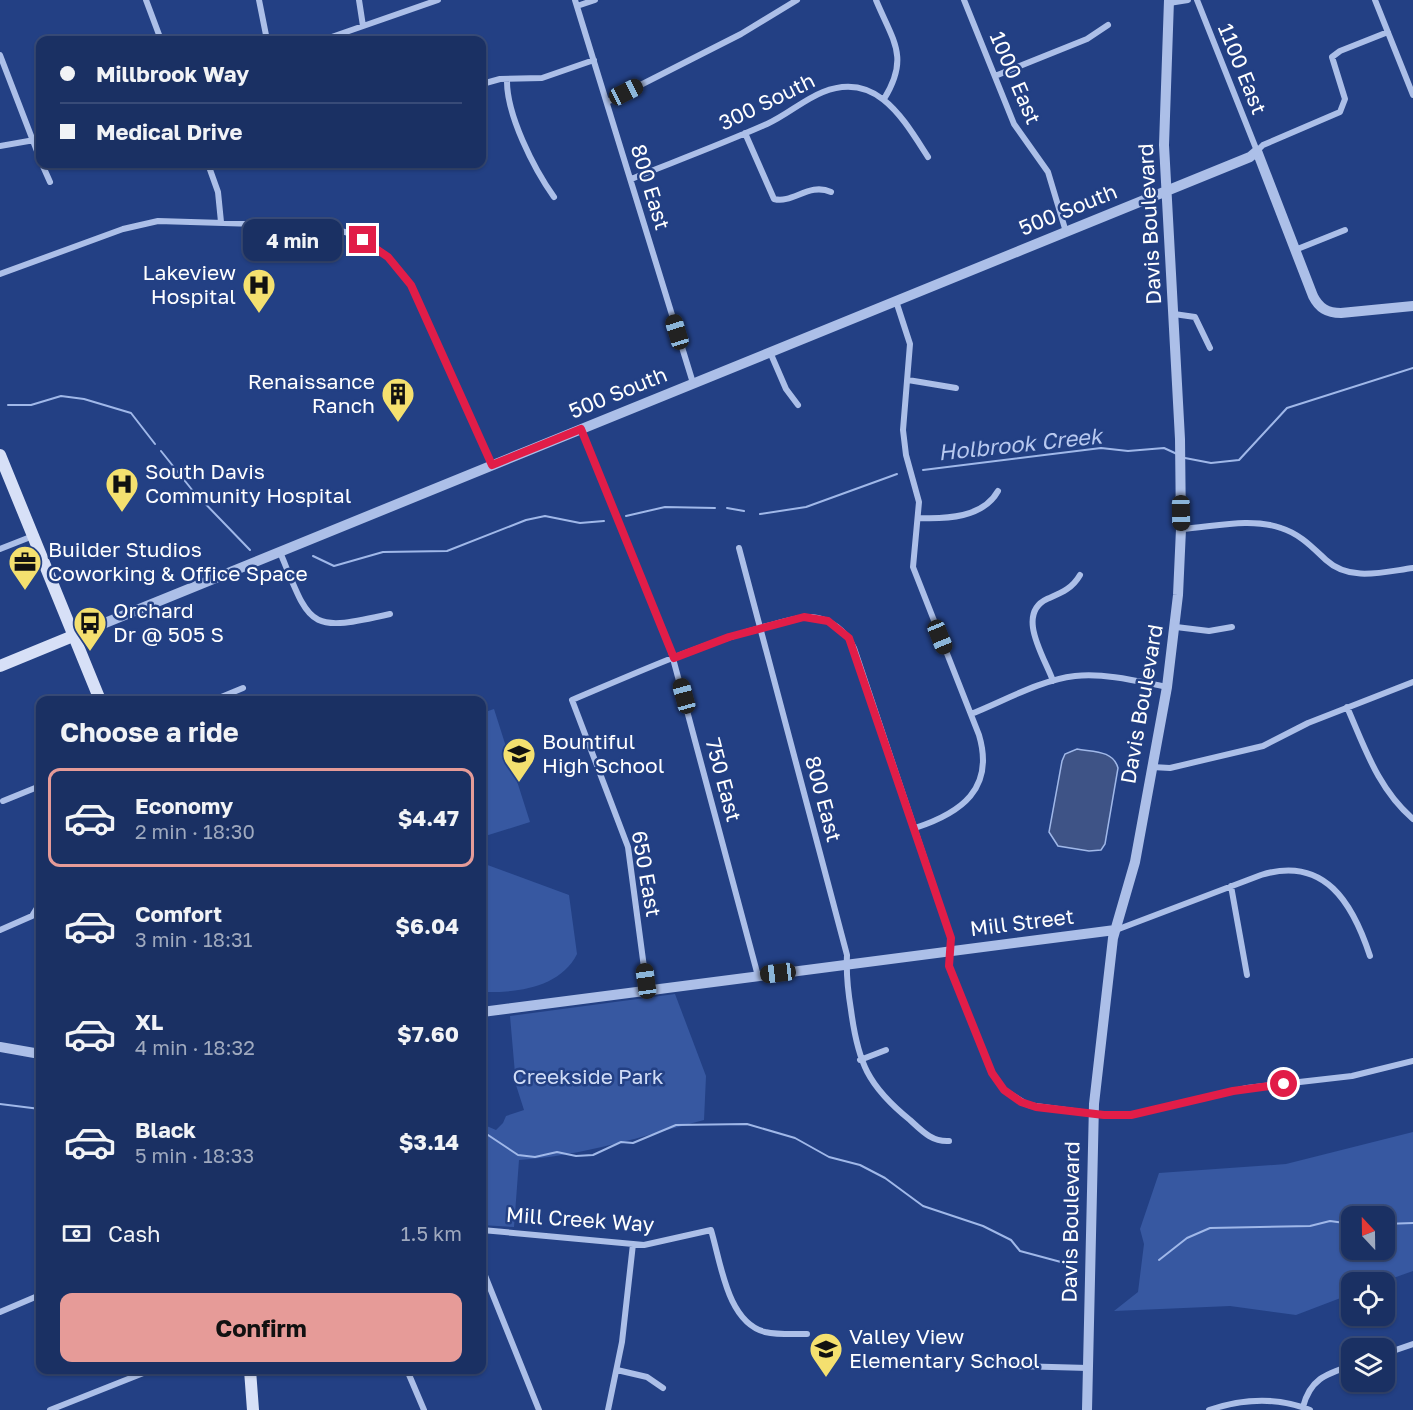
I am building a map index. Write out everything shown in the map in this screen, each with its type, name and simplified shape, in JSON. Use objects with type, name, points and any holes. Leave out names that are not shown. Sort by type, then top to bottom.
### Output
[{"type":"main road","points":[[0,455],[98,696]]},
{"type":"main road","name":"500 South","points":[[0,666],[73,636]]},
{"type":"main road","points":[[250,1374],[253,1410]]},
{"type":"street","points":[[146,0],[160,36]]},
{"type":"street","points":[[259,0],[266,36]]},
{"type":"street","points":[[359,0],[363,26]]},
{"type":"street","points":[[334,36],[438,0]]},
{"type":"street","points":[[576,3],[595,0]]},
{"type":"street","points":[[607,102],[741,34],[797,0]]},
{"type":"street","points":[[876,0],[896,48],[898,63],[895,80],[884,99]]},
{"type":"street","name":"1000 East","points":[[964,0],[1017,129],[1048,172],[1066,232]]},
{"type":"street","points":[[1169,2],[1188,0]]},
{"type":"street","name":"1100 East","points":[[1197,0],[1257,151]]},
{"type":"street","points":[[1375,0],[1413,95]]},
{"type":"street","name":"Davis Boulevard","points":[[1087,1410],[1093,1114],[1115,930],[1131,877],[1176,627],[1181,529],[1180,474],[1164,145],[1169,2]]},
{"type":"street","name":"800 East","points":[[576,3],[693,384]]},
{"type":"street","points":[[995,76],[1087,39],[1108,25]]},
{"type":"street","name":"500 South","points":[[73,636],[1250,157],[1263,145],[1334,116],[1344,106],[1344,95],[1332,57],[1340,51],[1388,32]]},
{"type":"street","points":[[0,55],[36,148]]},
{"type":"street","points":[[486,83],[507,79],[542,78],[594,60]]},
{"type":"street","points":[[507,79],[508,96],[528,155],[554,197]]},
{"type":"street","name":"300 South","points":[[631,179],[745,132],[835,88],[856,88],[884,99],[900,114],[928,158]]},
{"type":"street","points":[[745,132],[774,199],[782,200],[817,188],[831,192]]},
{"type":"street","points":[[0,146],[36,140]]},
{"type":"street","points":[[1257,151],[1314,300],[1326,311],[1341,313],[1413,306]]},
{"type":"street","points":[[44,168],[50,182]]},
{"type":"street","points":[[209,168],[218,192],[221,222]]},
{"type":"street","points":[[0,274],[131,226],[169,221],[333,229],[363,240],[388,257],[404,275],[417,297],[492,465]]},
{"type":"street","points":[[1295,250],[1346,230]]},
{"type":"street","points":[[896,301],[910,344],[903,440],[918,494],[919,518],[913,553],[915,574],[982,743],[984,759],[975,789],[968,800],[952,813],[915,828]]},
{"type":"street","points":[[1174,314],[1195,317],[1210,348]]},
{"type":"street","points":[[770,352],[786,389],[798,405]]},
{"type":"street","points":[[908,380],[956,388]]},
{"type":"street","name":"750 East","points":[[581,429],[674,658],[758,975]]},
{"type":"street","points":[[919,518],[959,516],[988,503],[998,491]]},
{"type":"street","points":[[1181,529],[1265,524],[1290,531],[1333,565],[1347,572],[1364,574],[1413,568]]},
{"type":"street","points":[[0,549],[33,536]]},
{"type":"street","name":"800 East","points":[[739,548],[847,955],[854,1039],[860,1060],[874,1086],[890,1104],[934,1139],[949,1141]]},
{"type":"street","points":[[280,552],[303,605],[315,618],[336,625],[390,614]]},
{"type":"street","points":[[1053,681],[1032,627],[1031,616],[1036,606],[1069,588],[1080,575]]},
{"type":"street","points":[[674,658],[720,640],[760,628],[812,617],[828,621],[842,630],[854,648],[951,938],[949,966],[992,1073],[1004,1090],[1028,1105],[1093,1114],[1131,1115],[1247,1088],[1352,1076],[1413,1061]]},
{"type":"street","points":[[1176,627],[1217,630],[1232,627]]},
{"type":"street","name":"650 East","points":[[647,990],[628,847],[572,700],[674,658]]},
{"type":"street","points":[[971,714],[1053,681],[1073,676],[1098,675],[1167,687]]},
{"type":"street","points":[[1152,767],[1170,768],[1263,746],[1347,706],[1413,682]]},
{"type":"street","points":[[224,696],[243,688]]},
{"type":"street","points":[[1347,706],[1378,779],[1392,799],[1413,819]]},
{"type":"street","points":[[3,801],[36,788]]},
{"type":"street","name":"Mill Street","points":[[486,1011],[1115,930],[1277,870],[1298,872],[1319,878],[1338,891],[1351,907],[1370,956]]},
{"type":"street","points":[[1232,886],[1247,975]]},
{"type":"street","points":[[0,930],[32,916],[36,910]]},
{"type":"street","points":[[0,1047],[36,1053]]},
{"type":"street","points":[[860,1060],[886,1050]]},
{"type":"street","name":"Mill Creek Way","points":[[486,1230],[633,1244],[656,1244],[711,1230],[729,1292],[745,1320],[764,1332],[807,1334]]},
{"type":"street","points":[[608,1410],[617,1370],[633,1244]]},
{"type":"street","points":[[486,1278],[539,1410]]},
{"type":"street","points":[[0,1312],[36,1297]]},
{"type":"street","points":[[1395,1350],[1413,1344]]},
{"type":"street","points":[[996,1358],[1014,1366],[1088,1368]]},
{"type":"street","points":[[617,1370],[647,1377],[663,1388]]},
{"type":"street","points":[[1303,1407],[1314,1381],[1341,1370]]},
{"type":"street","points":[[50,1410],[141,1374]]},
{"type":"street","points":[[409,1374],[424,1410]]},
{"type":"street","points":[[1263,1401],[1263,1410]]},
{"type":"street","points":[[1209,1410],[1234,1403],[1263,1401],[1310,1410]]},
{"type":"green space","points":[[494,709],[530,822],[486,836],[486,712]]},
{"type":"green space","points":[[486,864],[569,895],[577,954],[560,974],[548,981],[536,986],[509,991],[486,992]]},
{"type":"green space","name":"Creekside Park","points":[[675,994],[706,1076],[704,1120],[589,1150],[519,1160],[514,1227],[486,1225],[486,1126],[496,1130],[506,1116],[524,1110],[516,1085],[510,1016]]},
{"type":"green space","points":[[1413,1132],[1413,1271],[1395,1277],[1395,1272],[1341,1272],[1341,1298],[1296,1315],[1230,1306],[1114,1311],[1138,1292],[1144,1244],[1140,1229],[1159,1173],[1286,1164]]},
{"type":"shaded area","points":[[1077,749],[1107,755],[1112,758],[1118,768],[1105,844],[1101,850],[1089,851],[1058,846],[1049,832],[1062,761],[1065,754]]},
{"type":"waterway","name":"Holbrook Creek","points":[[1185,458],[1211,463],[1239,460],[1287,408],[1413,368]]},
{"type":"waterway","name":"Holbrook Creek","points":[[8,405],[31,405],[61,396],[84,399],[131,413],[155,444]]},
{"type":"waterway","name":"Holbrook Creek","points":[[923,470],[1101,448],[1128,451],[1164,448],[1177,454]]},
{"type":"waterway","name":"Holbrook Creek","points":[[161,451],[193,491],[250,550]]},
{"type":"waterway","name":"Holbrook Creek","points":[[760,514],[806,507],[897,474]]},
{"type":"waterway","name":"Holbrook Creek","points":[[626,516],[665,507],[715,508]]},
{"type":"waterway","points":[[727,508],[744,511]]},
{"type":"waterway","name":"Holbrook Creek","points":[[313,556],[334,566],[383,552],[447,551],[526,520],[545,516],[580,523],[604,521]]},
{"type":"waterway","points":[[0,1104],[36,1108]]},
{"type":"waterway","points":[[486,1134],[518,1155],[535,1157],[557,1152],[576,1156],[593,1155],[621,1142],[633,1143],[676,1125],[747,1124],[795,1138],[829,1157],[860,1165],[885,1178],[923,1206],[983,1226],[1011,1240],[1020,1251],[1072,1265]]},
{"type":"waterway","points":[[1159,1260],[1187,1238],[1210,1228],[1310,1226],[1330,1221],[1341,1222]]},
{"type":"waterway","points":[[1395,1224],[1413,1223]]},
{"type":"place","name":"Lakeview Hospital","points":[[259,314]]},
{"type":"place","name":"Renaissance Ranch","points":[[398,423]]},
{"type":"place","name":"South Davis Community Hospital","points":[[122,513]]},
{"type":"place","name":"Builder Studios Coworking & Office Space","points":[[25,591]]},
{"type":"place","name":"Orchard Dr @ 505 S","points":[[90,652]]},
{"type":"place","name":"Bountiful High School","points":[[519,783]]},
{"type":"place","name":"Valley View Elementary School","points":[[826,1378]]},
{"type":"route","points":[[363,240],[388,257],[411,285],[492,465],[581,429],[674,658],[729,637],[804,617],[828,621],[836,625],[849,638],[951,938],[949,966],[992,1073],[1004,1090],[1021,1102],[1036,1107],[1113,1116],[1131,1115],[1247,1088],[1284,1084]]}]
